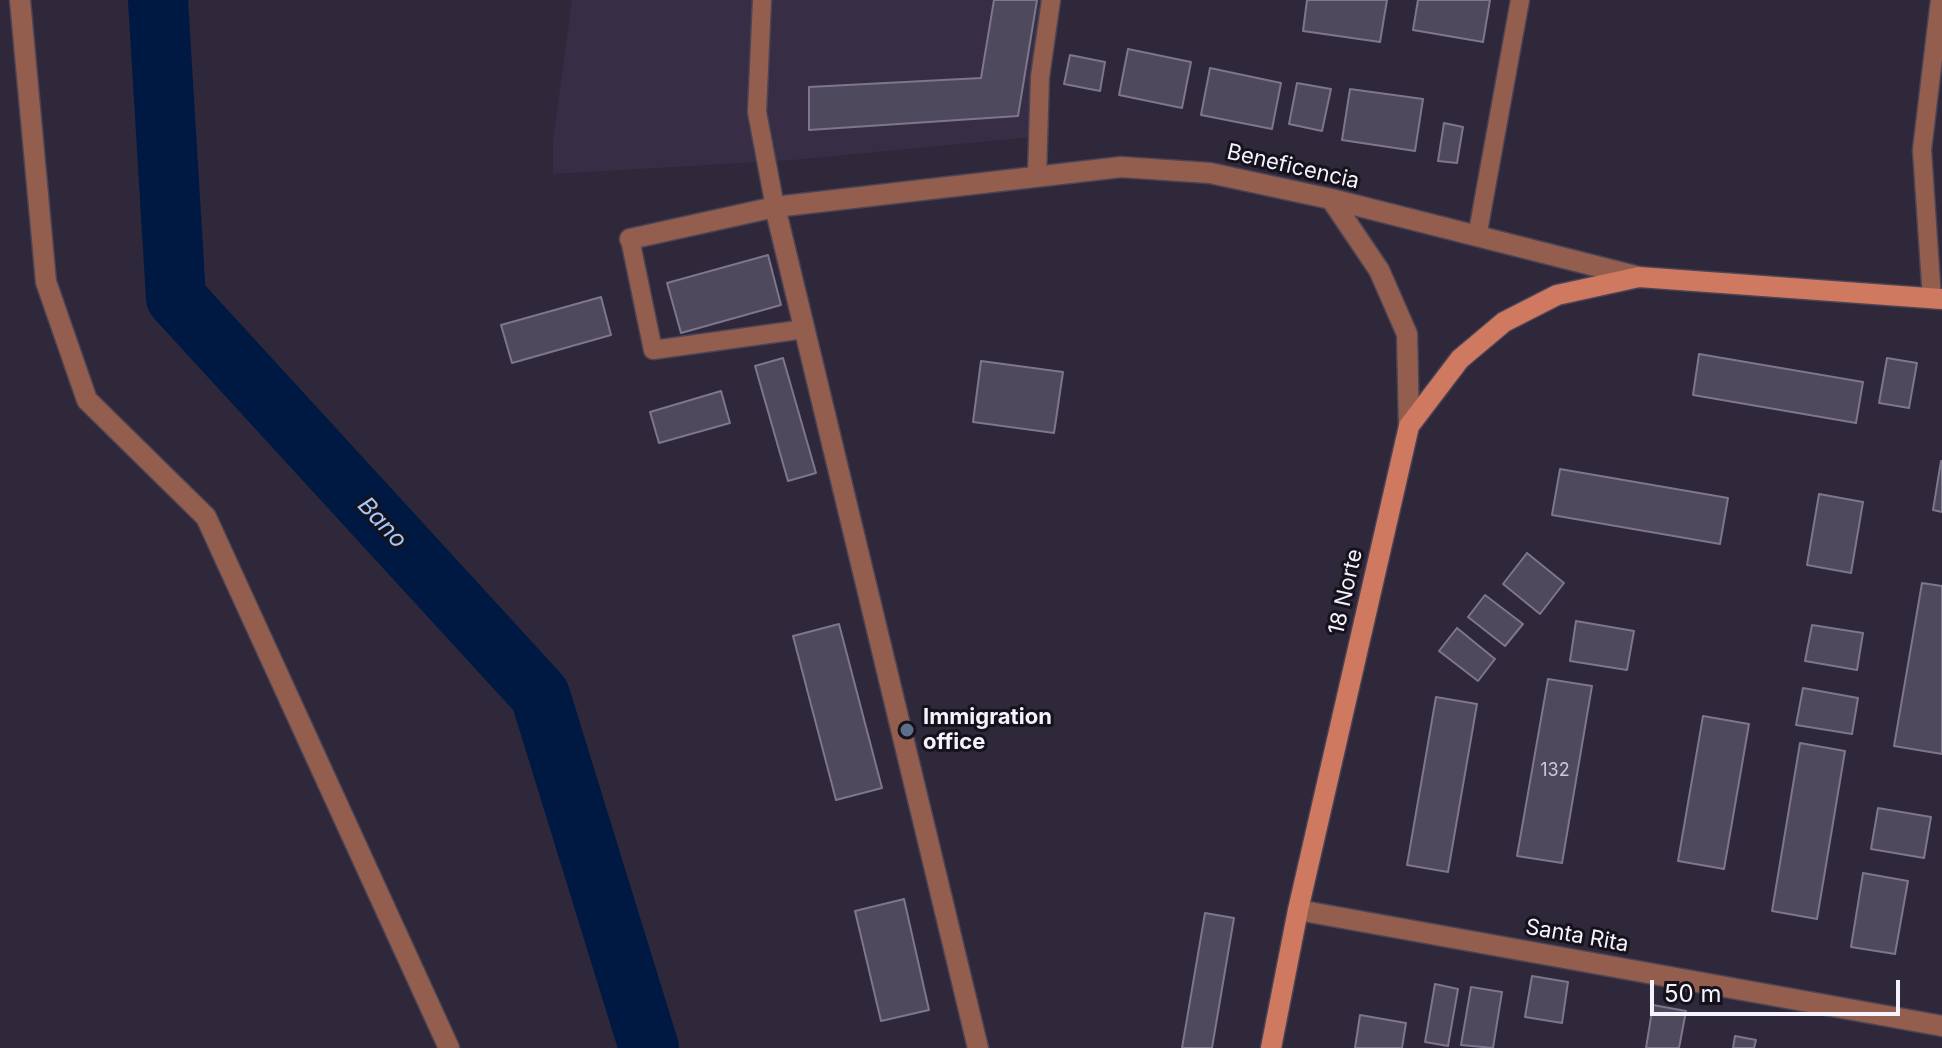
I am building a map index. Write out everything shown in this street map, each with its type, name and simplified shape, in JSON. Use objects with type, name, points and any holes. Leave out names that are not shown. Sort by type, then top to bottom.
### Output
[{"type":"main road","name":"Beneficencia","points":[[1639,277],[1937,299]]},
{"type":"main road","name":"18 Norte","points":[[1271,1048],[1298,910],[1409,426],[1460,359],[1504,322],[1557,295],[1639,277]]},
{"type":"street","points":[[20,0],[46,282],[87,400],[206,517],[449,1048]]},
{"type":"street","name":"Beneficencia","points":[[630,239],[775,207],[1121,167],[1210,173],[1331,199],[1639,277]]},
{"type":"street","points":[[1331,199],[1379,270],[1407,334],[1409,426]]},
{"type":"street","points":[[775,207],[978,1048]]},
{"type":"street","name":"Santa Rita","points":[[1298,910],[1942,1026]]},
{"type":"lane","points":[[762,0],[757,112],[775,207]]},
{"type":"lane","points":[[1037,175],[1040,77],[1051,0]]},
{"type":"lane","points":[[1477,237],[1520,0]]},
{"type":"lane","points":[[1937,299],[1922,150],[1940,0]]},
{"type":"lane","points":[[630,239],[653,350],[805,329]]},
{"type":"shaded area","points":[[572,0],[1054,0],[1033,137],[793,160],[553,174],[553,141]]},
{"type":"building","points":[[994,0],[1037,0],[1018,116],[809,130],[809,87],[981,78]]},
{"type":"building","points":[[1307,0],[1387,0],[1380,42],[1303,31]]},
{"type":"building","points":[[1418,0],[1490,0],[1483,42],[1413,30]]},
{"type":"building","points":[[1128,49],[1191,62],[1182,108],[1119,95]]},
{"type":"building","points":[[1070,55],[1105,62],[1100,91],[1064,84]]},
{"type":"building","points":[[1210,68],[1281,83],[1272,129],[1201,115]]},
{"type":"building","points":[[1297,83],[1331,89],[1322,131],[1289,124]]},
{"type":"building","points":[[1350,89],[1423,99],[1415,151],[1342,140]]},
{"type":"building","points":[[1444,123],[1463,127],[1457,163],[1438,161]]},
{"type":"building","points":[[768,255],[781,305],[681,333],[667,283]]},
{"type":"building","points":[[601,297],[611,335],[512,363],[501,325]]},
{"type":"building","points":[[1699,354],[1863,382],[1856,423],[1693,395]]},
{"type":"building","points":[[783,358],[816,473],[788,481],[755,366]]},
{"type":"building","points":[[1887,358],[1917,363],[1909,408],[1879,403]]},
{"type":"building","points":[[981,361],[1063,372],[1054,433],[973,422]]},
{"type":"building","points":[[721,391],[730,423],[659,443],[650,412]]},
{"type":"building","points":[[1942,461],[1942,512],[1933,510]]},
{"type":"building","points":[[1560,469],[1728,498],[1720,544],[1552,515]]},
{"type":"building","points":[[1819,494],[1863,502],[1851,573],[1807,565]]},
{"type":"building","points":[[1527,553],[1564,583],[1540,614],[1503,584]]},
{"type":"building","points":[[1922,583],[1942,586],[1942,754],[1894,746]]},
{"type":"building","points":[[1485,595],[1523,624],[1505,646],[1468,617]]},
{"type":"building","points":[[1576,621],[1634,631],[1627,670],[1570,661]]},
{"type":"building","points":[[839,624],[882,788],[836,800],[793,636]]},
{"type":"building","points":[[1812,625],[1863,633],[1857,670],[1805,661]]},
{"type":"building","points":[[1457,628],[1495,659],[1478,681],[1439,651]]},
{"type":"building","points":[[1548,679],[1592,686],[1562,863],[1517,856]]},
{"type":"building","points":[[1803,688],[1858,698],[1852,734],[1796,725]]},
{"type":"building","points":[[1436,697],[1477,704],[1448,872],[1407,865]]},
{"type":"building","points":[[1703,716],[1749,724],[1724,869],[1678,861]]},
{"type":"building","points":[[1800,743],[1845,751],[1817,919],[1772,911]]},
{"type":"building","points":[[1878,808],[1931,817],[1924,858],[1871,849]]},
{"type":"building","points":[[1863,873],[1908,881],[1895,954],[1851,947]]},
{"type":"building","points":[[904,899],[929,1010],[881,1021],[855,911]]},
{"type":"building","points":[[1205,913],[1234,918],[1212,1048],[1182,1048]]},
{"type":"building","points":[[1532,976],[1568,982],[1562,1023],[1525,1017]]},
{"type":"building","points":[[1435,984],[1458,989],[1448,1046],[1425,1042]]},
{"type":"building","points":[[1471,987],[1502,992],[1493,1048],[1461,1045]]},
{"type":"building","points":[[1653,1005],[1686,1011],[1679,1048],[1646,1048]]},
{"type":"building","points":[[1360,1015],[1406,1023],[1402,1048],[1355,1048]]},
{"type":"building","points":[[1735,1036],[1756,1040],[1754,1048],[1733,1048]]},
{"type":"waterway","name":"Bano","points":[[158,0],[176,298],[540,695],[649,1048]]},
{"type":"place","name":"Immigration office","points":[[907,730]]}]
